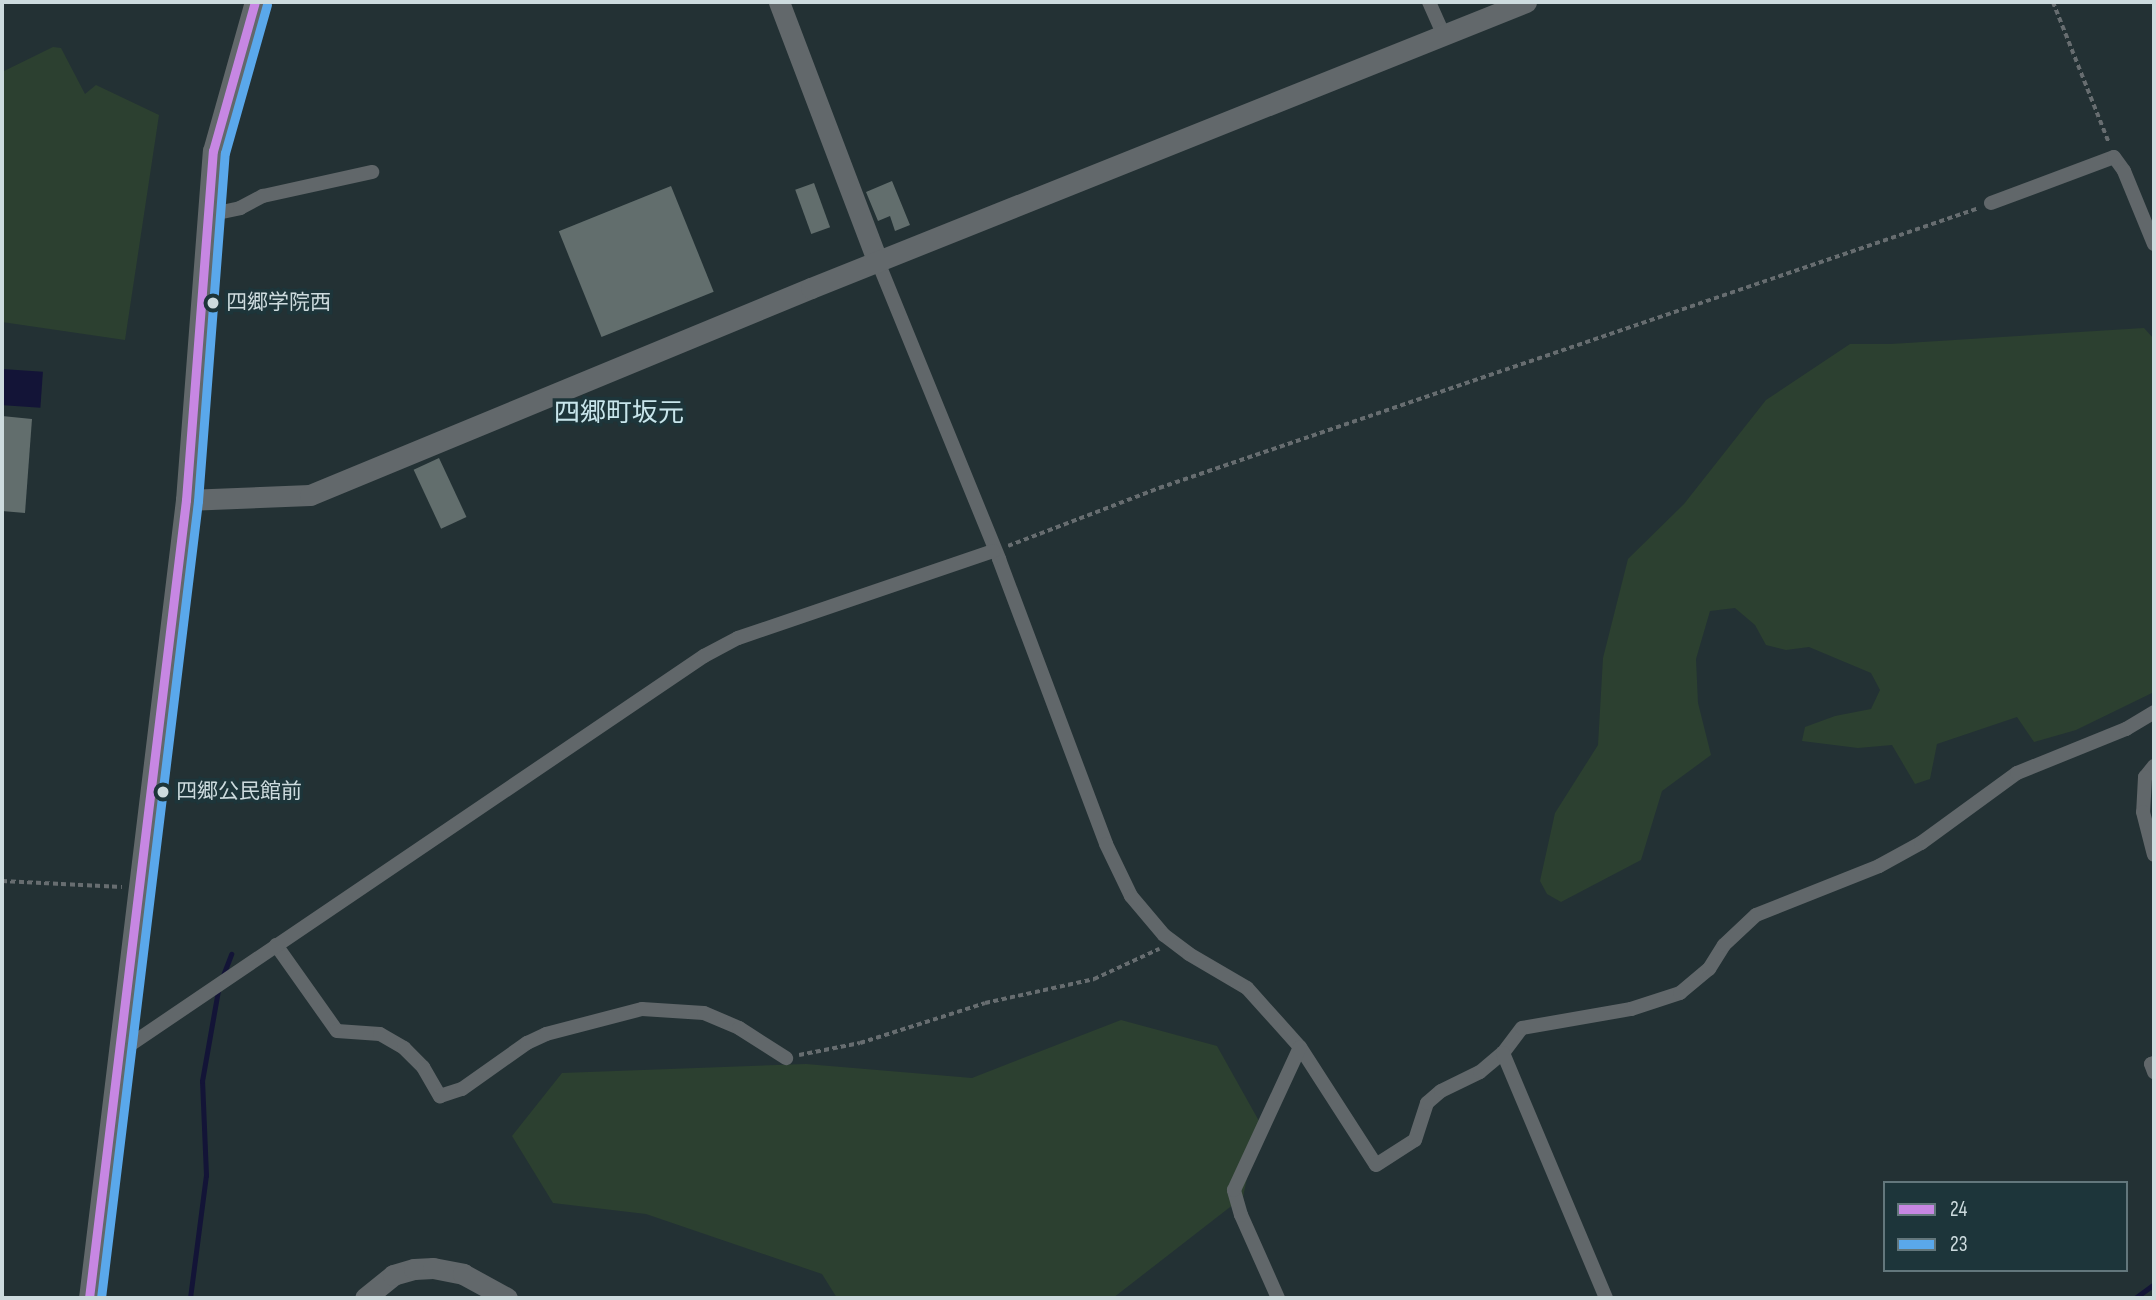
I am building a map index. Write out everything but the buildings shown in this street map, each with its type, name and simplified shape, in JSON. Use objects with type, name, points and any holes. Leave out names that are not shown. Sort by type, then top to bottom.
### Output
[{"type":"street","points":[[89,1298],[186,500],[214,150],[255,2]]},
{"type":"street","points":[[779,2],[1106,844],[1130,896],[1174,942],[1247,988],[1300,1047],[1376,1164],[1415,1140],[1427,1103],[1441,1091],[1480,1072],[1503,1053],[1522,1028],[1631,1009],[1680,993],[1709,969],[1724,946],[1756,915],[1879,866],[1921,843],[2017,773],[2126,729],[2154,712]]},
{"type":"street","points":[[1429,2],[1444,35]]},
{"type":"street","points":[[186,500],[310,495],[878,262],[1526,2]]},
{"type":"street","points":[[1991,203],[2113,157],[2124,170],[2154,244]]},
{"type":"street","points":[[208,215],[240,208],[263,196],[372,172]]},
{"type":"street","points":[[118,1053],[704,656],[738,638],[994,551]]},
{"type":"street","points":[[2154,766],[2145,777],[2143,812],[2154,855]]},
{"type":"street","points":[[276,945],[337,1031],[380,1034],[404,1048],[423,1068],[440,1096],[462,1089],[527,1043],[546,1034],[642,1009],[704,1013],[739,1028],[786,1058]]},
{"type":"street","points":[[1278,1298],[1241,1216],[1234,1190],[1300,1047]]},
{"type":"street","points":[[1503,1053],[1606,1298]]},
{"type":"street","points":[[2154,1063],[2151,1064],[2154,1072]]},
{"type":"street","points":[[365,1298],[393,1275],[414,1269],[433,1268],[463,1274],[507,1298]]},
{"type":"path","points":[[2053,2],[2094,98],[2113,157]]},
{"type":"path","points":[[994,551],[1159,488],[1991,203]]},
{"type":"path","points":[[2,881],[138,887]]},
{"type":"path","points":[[786,1058],[860,1043],[985,1003],[1094,979],[1174,942]]},
{"type":"green space","points":[[53,47],[61,48],[85,94],[96,85],[159,115],[125,340],[2,322],[2,72]]},
{"type":"green space","points":[[2144,328],[2154,339],[2154,692],[2076,730],[2034,742],[2017,717],[1937,744],[1930,779],[1915,784],[1892,745],[1858,748],[1802,741],[1805,727],[1835,716],[1871,709],[1880,690],[1871,673],[1809,647],[1786,650],[1766,645],[1755,625],[1735,608],[1710,611],[1696,659],[1698,703],[1711,755],[1662,791],[1641,860],[1561,902],[1547,894],[1540,881],[1555,813],[1598,745],[1603,658],[1628,559],[1684,504],[1766,400],[1850,344],[1891,344]]},
{"type":"green space","points":[[1121,1020],[1217,1046],[1259,1121],[1243,1197],[1113,1298],[837,1298],[822,1274],[646,1214],[553,1203],[512,1136],[562,1073],[806,1064],[972,1078]]},
{"type":"shaded area","points":[[2,369],[43,372],[40,408],[2,405]]},
{"type":"waterway","points":[[222,978],[231,954]]},
{"type":"waterway","points":[[190,1298],[206,1175],[202,1081],[218,990]]},
{"type":"waterway","points":[[2135,1298],[2154,1284]]},
{"type":"transit line","name":"24","points":[[89,1298],[186,500],[213,151],[255,2]]},
{"type":"transit line","name":"23","points":[[101,1298],[198,501],[225,153],[267,5]]},
{"type":"place","name":"四郷学院西","points":[[213,303]]},
{"type":"place","name":"四郷公民館前","points":[[163,792]]},
{"type":"district","name":"四郷町坂元","points":[[619,414]]}]
